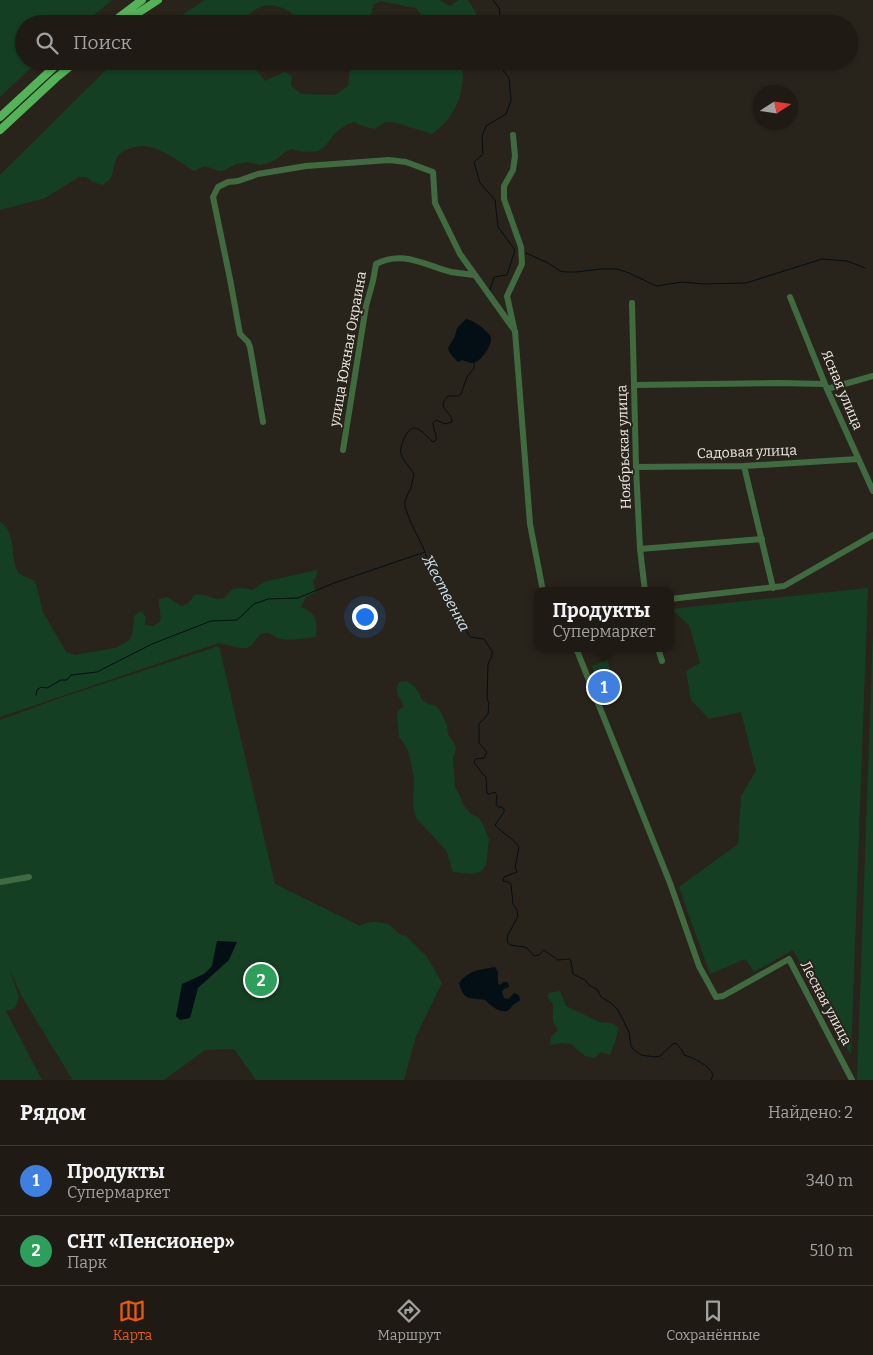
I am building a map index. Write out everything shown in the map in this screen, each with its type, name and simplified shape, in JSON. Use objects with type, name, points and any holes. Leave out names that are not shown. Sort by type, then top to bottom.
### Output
[{"type":"main road","points":[[122,15],[142,0]]},
{"type":"main road","points":[[135,15],[158,0]]},
{"type":"main road","points":[[0,117],[51,70]]},
{"type":"main road","points":[[0,130],[66,70]]},
{"type":"street","points":[[513,135],[515,156],[512,170],[504,186],[504,199],[521,247],[522,264],[507,296],[515,331],[530,524],[542,587]]},
{"type":"street","points":[[263,422],[250,347],[240,334],[222,234],[213,197],[218,188],[228,182],[238,181],[258,174],[314,165],[389,160],[406,162],[433,172],[436,203],[460,254],[515,331]]},
{"type":"street","name":"улица Южная Окраина","points":[[343,450],[366,306],[376,264],[389,259],[403,258],[452,272],[474,275]]},
{"type":"street","name":"Ясная улица","points":[[790,297],[826,386],[873,491]]},
{"type":"street","name":"Ноябрьская улица","points":[[632,303],[636,467],[640,549],[645,587]]},
{"type":"street","points":[[634,385],[778,383],[826,386],[873,376]]},
{"type":"street","name":"Садовая улица","points":[[636,467],[744,466],[858,459]]},
{"type":"street","points":[[744,466],[773,588]]},
{"type":"street","points":[[674,599],[784,586],[873,535]]},
{"type":"street","points":[[640,549],[762,539]]},
{"type":"street","name":"Лесная улица","points":[[578,652],[670,883],[699,966],[716,997],[724,996],[789,959],[852,1080]]},
{"type":"street","points":[[659,652],[662,661]]},
{"type":"street","points":[[0,882],[28,876]]},
{"type":"green space","points":[[0,0],[112,0],[94,15],[15,15],[15,70],[28,70],[0,97]]},
{"type":"green space","points":[[205,0],[439,0],[450,6],[459,0],[468,0],[476,15],[421,15],[416,8],[380,1],[373,5],[371,15],[294,15],[283,8],[271,5],[255,9],[248,15],[182,15]]},
{"type":"green space","points":[[106,70],[256,70],[265,81],[285,72],[292,76],[291,86],[301,94],[335,95],[348,86],[350,70],[462,70],[461,92],[458,102],[448,120],[432,134],[393,122],[386,122],[374,129],[354,122],[337,131],[325,146],[318,151],[304,152],[292,149],[269,163],[260,165],[248,162],[236,164],[219,171],[205,166],[194,171],[155,148],[148,146],[136,147],[119,155],[111,177],[102,185],[86,177],[79,177],[45,198],[0,210],[0,175]]},
{"type":"green space","points":[[0,522],[6,527],[12,541],[16,569],[20,574],[35,581],[43,612],[66,652],[75,655],[115,648],[130,640],[134,616],[141,611],[146,617],[145,625],[153,626],[160,622],[159,599],[167,597],[182,606],[189,602],[194,595],[221,599],[237,588],[253,590],[264,582],[317,570],[313,581],[316,592],[306,597],[301,607],[310,612],[315,618],[316,637],[285,640],[266,633],[259,636],[249,647],[245,648],[219,643],[0,717]]},
{"type":"green space","points":[[868,588],[851,1055],[793,950],[754,972],[745,959],[710,974],[679,887],[738,844],[741,796],[756,771],[741,712],[709,719],[691,700],[686,671],[700,663],[689,625],[674,612],[674,609]]},
{"type":"green space","points":[[873,631],[873,1080],[857,1080],[857,1079]]},
{"type":"green space","points":[[219,646],[275,884],[360,926],[372,922],[390,926],[403,936],[405,935],[427,957],[442,983],[416,1036],[404,1080],[256,1080],[234,1049],[205,1050],[164,1080],[64,1080],[72,1079],[21,995],[9,968],[19,997],[15,1008],[6,1011],[42,1080],[0,1080],[0,720],[60,698]]},
{"type":"green space","points":[[607,660],[612,675],[597,681],[592,666]]},
{"type":"green space","points":[[407,681],[416,688],[422,700],[436,706],[440,711],[447,725],[448,734],[454,742],[456,749],[453,757],[455,787],[464,806],[471,814],[479,818],[489,839],[486,865],[480,872],[472,874],[453,872],[446,850],[416,818],[413,806],[414,778],[408,750],[399,737],[397,716],[398,711],[403,707],[397,693],[397,686],[399,682]]},
{"type":"green space","points":[[560,991],[566,1006],[599,1022],[612,1023],[618,1027],[610,1055],[601,1052],[595,1058],[585,1056],[571,1044],[550,1045],[551,1037],[558,1030],[553,1022],[553,1004],[547,996],[549,993]]},
{"type":"shaded area","points":[[466,319],[488,332],[491,338],[490,345],[485,353],[479,360],[473,363],[462,360],[458,362],[448,348],[457,328]]},
{"type":"shaded area","points":[[217,941],[237,942],[229,960],[198,988],[190,1018],[180,1020],[176,1016],[182,984],[204,974],[212,966]]},
{"type":"shaded area","points":[[495,967],[498,972],[498,984],[508,983],[509,987],[502,992],[504,998],[509,999],[514,993],[519,995],[520,1000],[507,1011],[498,1010],[485,1000],[468,998],[463,993],[459,983],[471,973]]},
{"type":"waterway","name":"Жественка","points":[[493,0],[499,8],[500,15]]},
{"type":"waterway","name":"Жественка","points":[[490,290],[494,277],[507,275],[515,250],[498,227],[495,200],[480,183],[474,162],[483,154],[482,136],[486,126],[506,114],[511,101],[509,78],[503,70]]},
{"type":"waterway","points":[[526,253],[560,271],[576,272],[617,269],[656,286],[682,282],[704,284],[746,283],[822,259],[847,261],[865,268]]},
{"type":"waterway","name":"Жественка","points":[[474,362],[474,368],[467,377],[461,394],[458,396],[448,396],[444,400],[444,407],[450,415],[452,422],[445,424],[436,420],[433,423],[436,438],[433,442],[418,429],[411,429],[403,441],[401,454],[414,474],[405,501],[405,507],[428,562],[470,637],[484,639],[492,651],[488,664],[488,714],[479,724],[479,743],[487,752],[484,758],[475,759],[474,763],[486,777],[487,793],[495,792],[497,796],[496,804],[504,809],[495,825],[519,847],[515,868],[517,872],[504,877],[503,881],[511,884],[513,904],[518,916],[508,935],[507,941],[510,945],[525,947],[534,956],[539,955],[544,950],[558,960],[569,959],[573,974],[597,989],[601,997],[618,1010],[629,1032],[631,1046],[634,1050],[641,1055],[655,1057],[660,1056],[676,1043],[684,1055],[697,1060],[711,1071],[713,1075],[711,1080]]},
{"type":"waterway","points":[[36,695],[37,690],[41,687],[47,688],[61,680],[67,680],[71,675],[97,672],[152,644],[211,621],[237,620],[254,604],[268,599],[298,598],[334,583],[425,552]]},
{"type":"place","name":"Продукты","points":[[604,687]]},
{"type":"place","name":"СНТ «Пенсионер»","points":[[261,980]]}]
